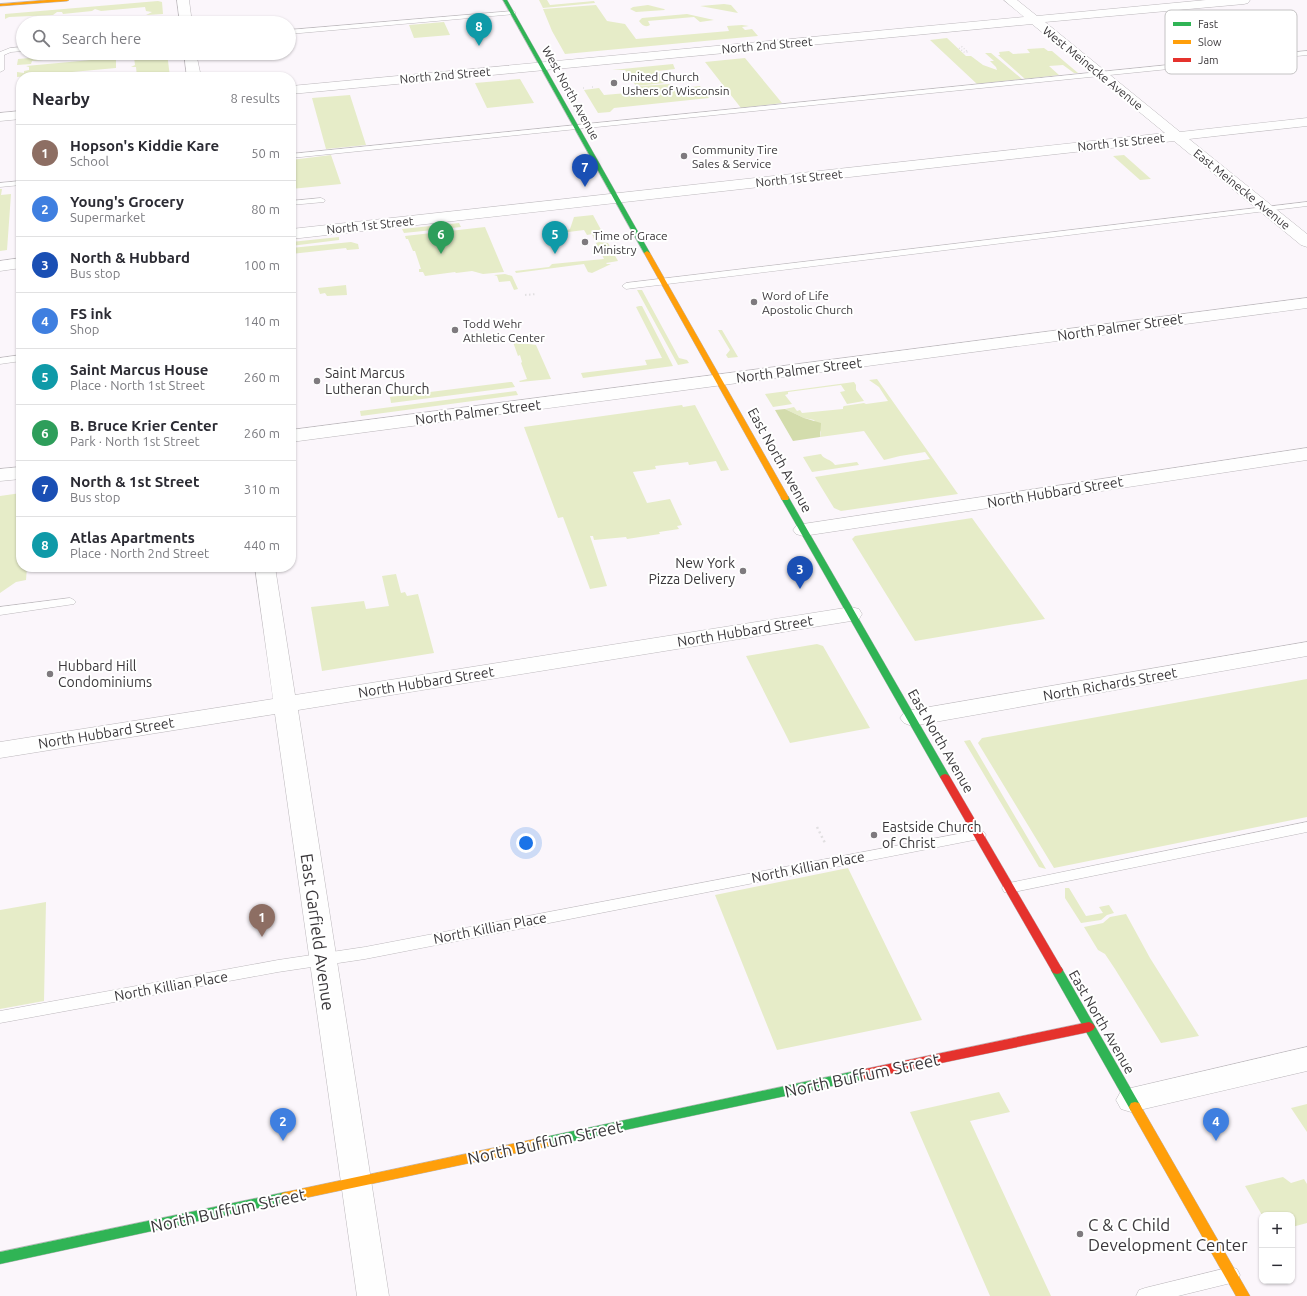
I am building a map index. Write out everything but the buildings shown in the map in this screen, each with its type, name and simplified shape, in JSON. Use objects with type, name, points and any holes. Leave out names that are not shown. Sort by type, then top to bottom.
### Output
[{"type":"main road","points":[[0,5],[67,0]]},
{"type":"main road","name":"West North Avenue","points":[[505,0],[617,198]]},
{"type":"main road","name":"East North Avenue","points":[[617,198],[851,614],[1090,1027],[1242,1296]]},
{"type":"main road","name":"North Buffum Street","points":[[0,1258],[1090,1027]]},
{"type":"street","points":[[183,0],[185,16]]},
{"type":"street","name":"West Meinecke Avenue","points":[[1010,0],[1177,136]]},
{"type":"street","name":"North 2nd Street","points":[[296,90],[1244,0]]},
{"type":"street","points":[[191,60],[193,72]]},
{"type":"street","points":[[0,117],[16,115]]},
{"type":"street","name":"North 1st Street","points":[[296,233],[1307,122]]},
{"type":"street","name":"East Meinecke Avenue","points":[[1177,136],[1307,242]]},
{"type":"street","points":[[0,266],[16,264]]},
{"type":"street","name":"North Palmer Street","points":[[296,435],[1307,303]]},
{"type":"street","name":"North Hubbard Street","points":[[804,530],[1307,454]]},
{"type":"street","points":[[0,476],[16,474]]},
{"type":"street","name":"East Garfield Avenue","points":[[266,572],[372,1296]]},
{"type":"street","name":"North Hubbard Street","points":[[0,750],[851,614]]},
{"type":"street","name":"North Richards Street","points":[[912,718],[1307,649]]},
{"type":"street","points":[[1131,1100],[1307,1059]]},
{"type":"lane","points":[[296,31],[513,13]]},
{"type":"lane","points":[[0,70],[1,54],[10,50],[16,50]]},
{"type":"lane","points":[[1297,54],[1307,53]]},
{"type":"lane","points":[[296,156],[1165,67]]},
{"type":"lane","points":[[0,185],[16,183]]},
{"type":"lane","points":[[296,202],[321,200]]},
{"type":"lane","points":[[626,286],[1307,204]]},
{"type":"lane","points":[[0,361],[16,359]]},
{"type":"lane","points":[[0,612],[70,602]]},
{"type":"lane","points":[[1009,888],[1307,827]]},
{"type":"lane","name":"North Killian Place","points":[[0,1017],[365,953],[979,835]]},
{"type":"lane","points":[[1145,1296],[1231,1275]]},
{"type":"path","points":[[525,295],[536,294]]},
{"type":"path","points":[[817,828],[826,846],[829,846]]},
{"type":"green space","points":[[539,0],[547,0],[550,5],[594,1],[595,3],[543,8]]},
{"type":"green space","points":[[158,1],[162,2],[163,14],[146,15],[152,12],[146,11],[145,7],[101,11],[95,9],[92,11],[63,14],[62,12],[57,12],[53,15],[16,16],[5,19],[5,14]]},
{"type":"green space","points":[[724,4],[731,5],[738,13],[700,6]]},
{"type":"green space","points":[[596,5],[607,21],[625,24],[636,39],[729,31],[727,26],[742,25],[749,26],[742,27],[745,30],[752,29],[758,36],[565,54],[552,31],[543,9]]},
{"type":"green space","points":[[648,5],[665,10],[636,12],[630,9],[633,7]]},
{"type":"green space","points":[[687,14],[714,20],[700,22],[694,17],[648,21],[650,25],[647,26],[642,25],[639,21],[642,18]]},
{"type":"green space","points":[[444,22],[450,35],[414,38],[409,25]]},
{"type":"green space","points":[[947,38],[966,56],[971,56],[983,65],[997,70],[990,61],[994,61],[985,53],[991,53],[1022,79],[977,84],[930,40]]},
{"type":"green space","points":[[1044,48],[1048,51],[1052,51],[1078,73],[1074,73],[1063,65],[1049,66],[1059,75],[1025,79],[998,55],[1000,55],[999,52],[1009,51],[1013,54],[1030,53],[1027,49]]},
{"type":"green space","points":[[745,58],[782,103],[741,108],[705,62]]},
{"type":"green space","points":[[18,60],[44,60],[32,61],[31,64],[17,65]]},
{"type":"green space","points":[[91,60],[116,60],[116,68],[72,72],[24,72],[29,70],[29,67],[26,66]]},
{"type":"green space","points":[[134,60],[168,60],[169,72],[136,72],[136,67],[131,67],[135,65]]},
{"type":"green space","points":[[673,64],[675,69],[658,71],[665,83],[636,86],[625,70],[612,70]]},
{"type":"green space","points":[[520,79],[534,103],[487,108],[475,83]]},
{"type":"green space","points":[[670,84],[674,89],[700,86],[709,98],[614,108],[610,112],[598,113],[584,90],[599,88],[604,95],[643,91],[640,86]]},
{"type":"green space","points":[[350,95],[366,145],[326,149],[312,98]]},
{"type":"green space","points":[[331,155],[341,184],[296,188],[296,159]]},
{"type":"green space","points":[[1124,155],[1151,179],[1140,180],[1113,156]]},
{"type":"green space","points":[[0,189],[2,189],[1,195],[11,194],[7,250],[0,251]]},
{"type":"green space","points":[[593,215],[605,237],[594,239],[592,234],[587,235],[584,230],[552,233],[570,229],[574,217]]},
{"type":"green space","points":[[459,223],[461,227],[404,233],[402,229]]},
{"type":"green space","points":[[485,227],[504,272],[483,274],[472,271],[425,276],[423,272],[419,272],[419,269],[421,269],[415,251],[413,251],[408,239],[406,239],[405,236]]},
{"type":"green space","points":[[339,237],[339,240],[296,245],[296,241]]},
{"type":"green space","points":[[351,242],[358,244],[359,249],[347,250],[346,248],[296,253],[296,248]]},
{"type":"green space","points":[[596,243],[608,243],[618,261],[606,263],[611,264],[592,273],[588,272],[584,264],[516,273],[515,271],[549,267],[552,264],[604,259]]},
{"type":"green space","points":[[505,274],[512,276],[518,289],[514,290],[510,281],[499,282],[497,276],[494,275]]},
{"type":"green space","points":[[346,285],[347,295],[327,296],[325,293],[320,294],[318,288]]},
{"type":"green space","points":[[637,290],[642,290],[679,358],[687,360],[689,363],[678,365]]},
{"type":"green space","points":[[642,306],[673,366],[583,378],[581,373],[647,365],[645,360],[662,358],[636,307]]},
{"type":"green space","points":[[718,330],[722,330],[738,357],[728,358],[726,355],[730,350]]},
{"type":"green space","points":[[521,341],[521,343],[536,345],[551,379],[519,381],[527,379],[521,363],[520,355],[518,356],[513,342]]},
{"type":"green space","points":[[877,379],[958,494],[841,511],[834,508],[815,477],[930,459],[925,452],[884,460],[864,431],[820,437],[821,432],[814,420],[804,418],[785,409],[794,407],[797,411],[800,410],[802,413],[843,409],[844,406],[888,401],[879,387],[869,380]]},
{"type":"green space","points":[[512,382],[515,387],[391,403],[390,397]]},
{"type":"green space","points":[[854,382],[856,385],[856,390],[864,401],[847,404],[840,392],[845,391],[841,385],[788,392],[788,394],[785,395],[792,404],[773,407],[765,394]]},
{"type":"green space","points":[[516,391],[518,395],[361,416],[360,411]]},
{"type":"green space","points":[[682,405],[683,407],[695,405],[729,470],[721,471],[716,461],[689,465],[688,462],[655,466],[656,469],[633,472],[647,503],[670,499],[682,525],[677,526],[679,529],[659,532],[660,534],[627,539],[626,537],[594,540],[593,536],[590,536],[607,586],[590,589],[563,517],[558,518],[524,427]]},
{"type":"green space","points":[[785,409],[804,418],[821,423],[820,437],[793,441],[775,410]]},
{"type":"green space","points":[[821,454],[835,465],[857,462],[859,465],[812,472],[803,457]]},
{"type":"green space","points":[[16,494],[16,572],[27,572],[26,580],[16,582],[0,593],[0,496]]},
{"type":"green space","points":[[972,518],[1045,619],[915,641],[852,539],[855,536]]},
{"type":"green space","points":[[396,574],[401,593],[405,592],[407,596],[418,594],[434,653],[322,671],[311,607],[364,601],[366,609],[389,606],[382,576]]},
{"type":"green space","points":[[817,644],[823,646],[870,728],[790,743],[746,656]]},
{"type":"green space","points":[[1307,679],[1307,817],[1054,868],[978,743],[982,738]]},
{"type":"green space","points":[[970,740],[1046,869],[1039,867],[964,741]]},
{"type":"green space","points":[[848,868],[922,1020],[777,1050],[715,895]]},
{"type":"green space","points":[[1065,888],[1069,888],[1086,916],[1103,913],[1099,907],[1109,905],[1114,913],[1107,915],[1101,920],[1081,923],[1065,898]]},
{"type":"green space","points":[[46,902],[44,1001],[0,1009],[0,910]]},
{"type":"green space","points":[[1126,914],[1150,958],[1199,1036],[1161,1043],[1115,969],[1105,954],[1098,950],[1084,927],[1103,923],[1110,917]]},
{"type":"green space","points":[[999,1092],[1010,1112],[970,1121],[1051,1296],[990,1296],[910,1112]]},
{"type":"green space","points":[[1307,1104],[1307,1132],[1291,1108]]},
{"type":"green space","points":[[1283,1177],[1291,1183],[1304,1179],[1307,1184],[1307,1223],[1295,1226],[1295,1212],[1260,1212],[1245,1186]]},
{"type":"traffic: fast","points":[[505,0],[647,253]]},
{"type":"traffic: fast","points":[[785,498],[945,777]]},
{"type":"traffic: fast","points":[[1057,970],[1135,1107]]},
{"type":"traffic: fast","points":[[545,1142],[865,1074]]},
{"type":"traffic: fast","points":[[0,1258],[286,1197]]},
{"type":"traffic: slow","points":[[0,5],[67,0]]},
{"type":"traffic: slow","points":[[647,253],[785,498]]},
{"type":"traffic: slow","points":[[1135,1107],[1243,1296]]},
{"type":"traffic: slow","points":[[286,1197],[545,1142]]},
{"type":"traffic: jam","points":[[945,777],[1057,970]]},
{"type":"traffic: jam","points":[[865,1074],[1089,1027]]},
{"type":"place","name":"Atlas Apartments","points":[[479,46]]},
{"type":"place","name":"United Church Ushers of Wisconsin","points":[[614,83]]},
{"type":"place","name":"Community Tire Sales & Service","points":[[684,156]]},
{"type":"place","name":"North & 1st Street","points":[[585,187]]},
{"type":"place","name":"Time of Grace Ministry","points":[[585,242]]},
{"type":"place","name":"B. Bruce Krier Center","points":[[441,254]]},
{"type":"place","name":"Saint Marcus House","points":[[555,254]]},
{"type":"place","name":"Word of Life Apostolic Church","points":[[754,302]]},
{"type":"place","name":"Todd Wehr Athletic Center","points":[[455,330]]},
{"type":"place","name":"Saint Marcus Lutheran Church","points":[[317,381]]},
{"type":"place","name":"New York Pizza Delivery","points":[[743,571]]},
{"type":"place","name":"North & Hubbard","points":[[800,589]]},
{"type":"place","name":"Hubbard Hill Condominiums","points":[[50,674]]},
{"type":"place","name":"Eastside Church of Christ","points":[[874,835]]},
{"type":"place","name":"Hopson's Kiddie Kare","points":[[262,937]]},
{"type":"place","name":"Young's Grocery","points":[[283,1141]]},
{"type":"place","name":"FS ink","points":[[1216,1141]]},
{"type":"place","name":"C & C Child Development Center","points":[[1080,1234]]}]
